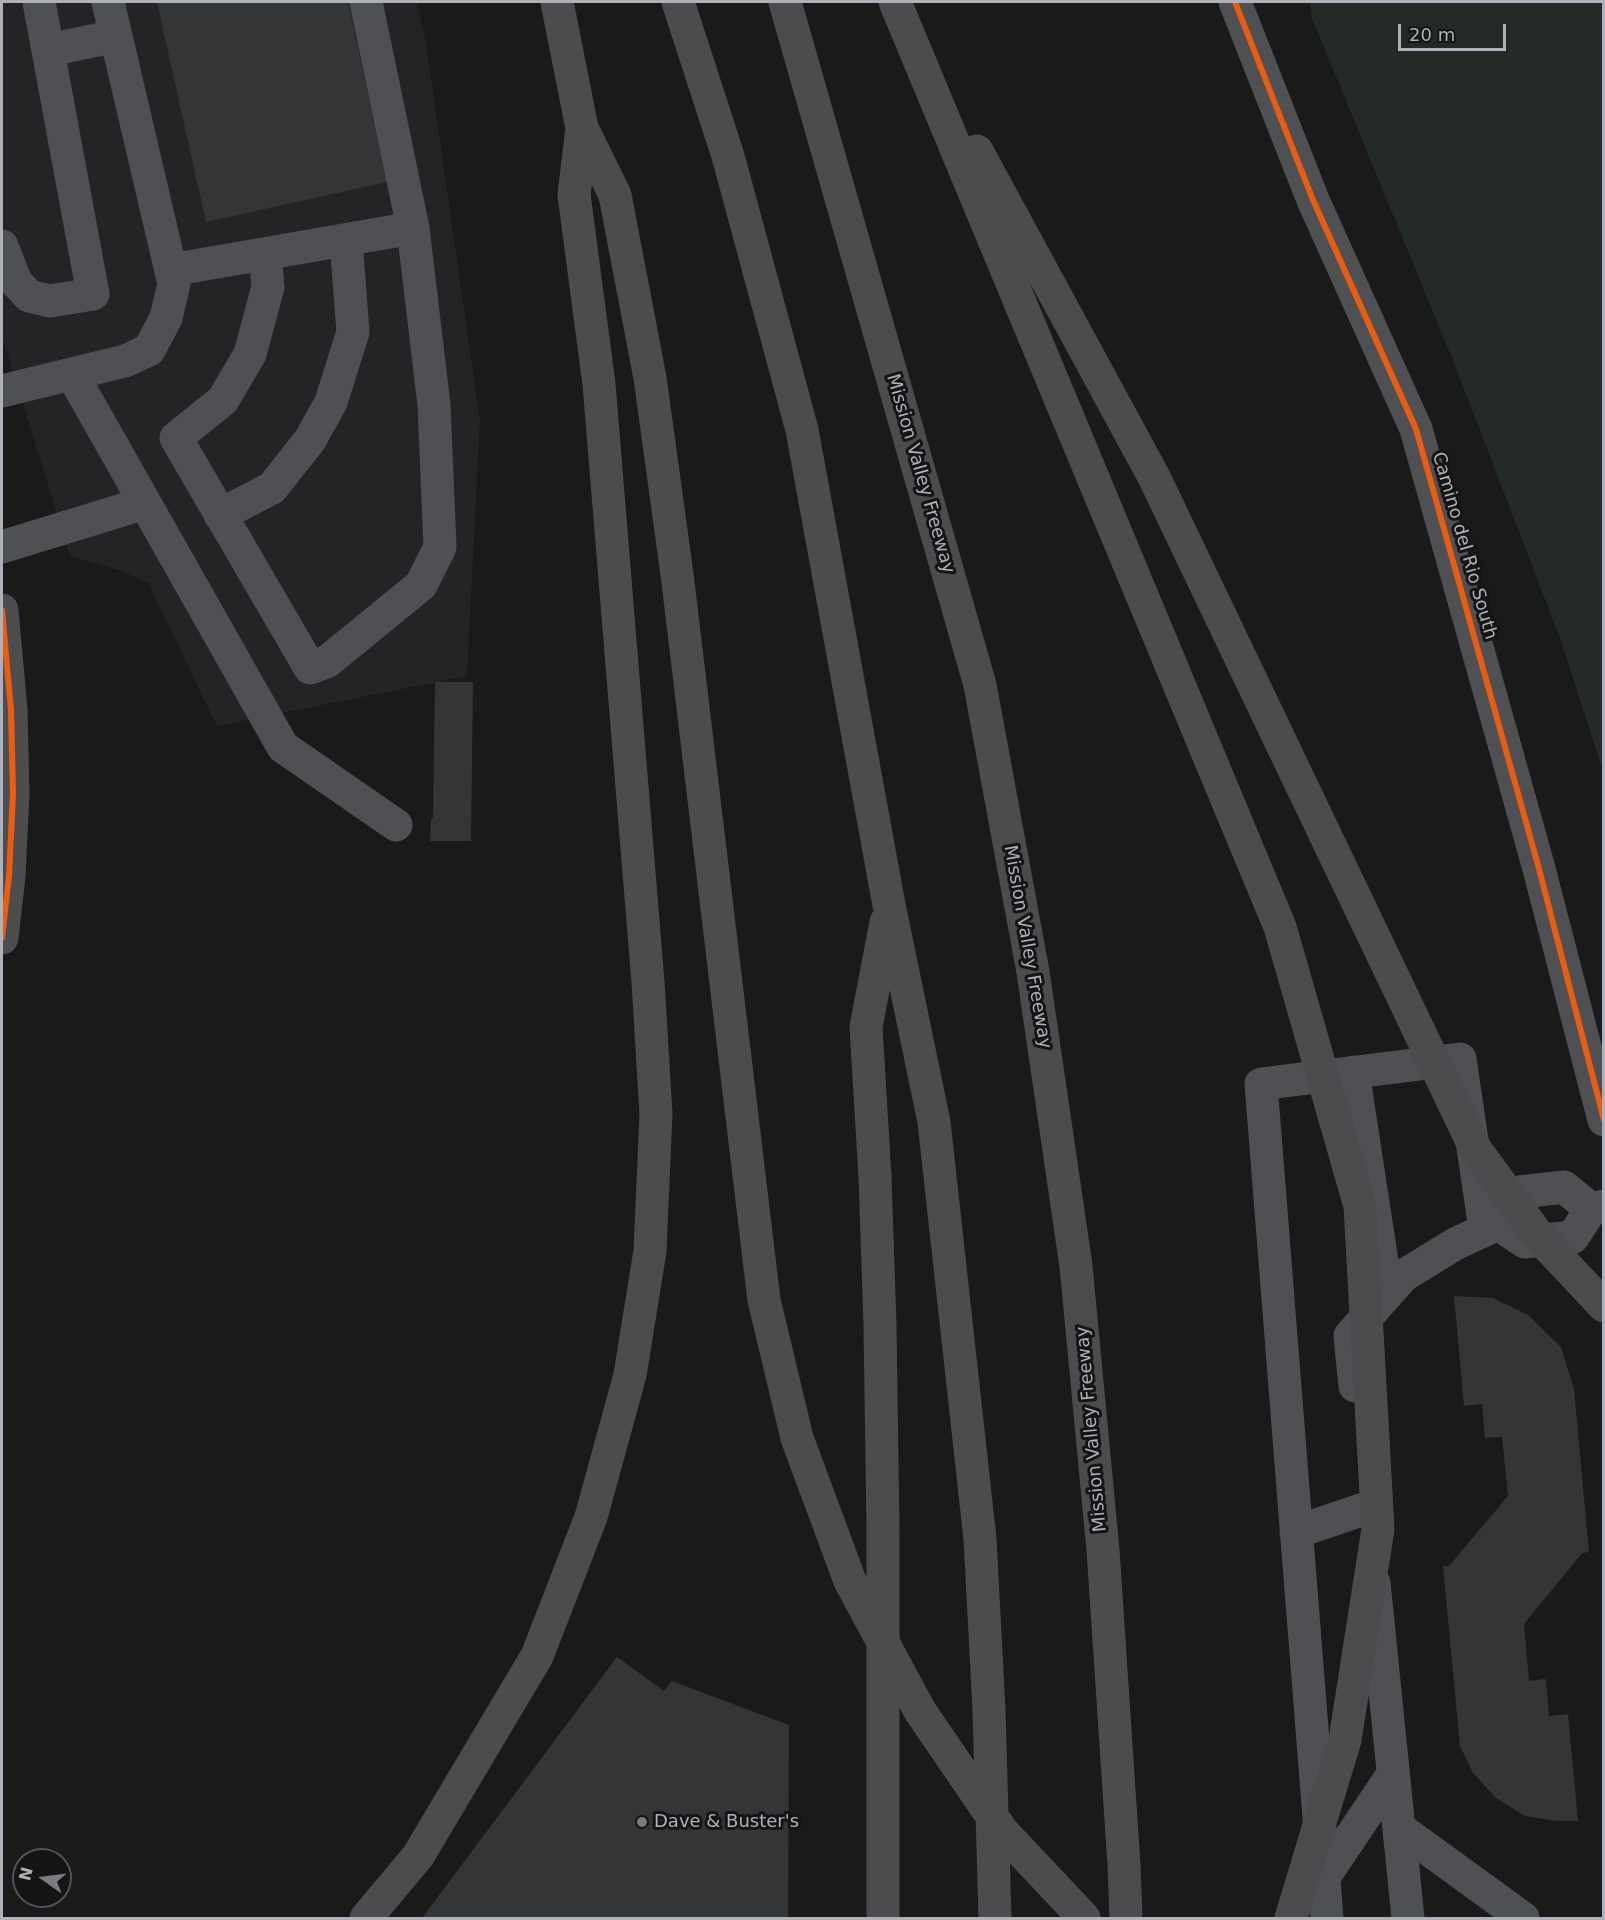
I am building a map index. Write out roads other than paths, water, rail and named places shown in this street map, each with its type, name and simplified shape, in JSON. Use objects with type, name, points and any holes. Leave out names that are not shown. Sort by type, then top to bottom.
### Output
[{"type":"highway","points":[[557,2],[582,128],[615,195],[650,378],[677,574],[764,1300],[797,1438],[850,1581],[920,1711],[1002,1830],[1084,1918]]},
{"type":"highway","points":[[678,2],[728,156],[802,430],[889,905],[934,1122],[979,1527],[989,1710],[995,1918]]},
{"type":"highway","name":"Mission Valley Freeway","points":[[785,2],[980,685],[1034,972],[1078,1289],[1103,1551],[1126,1918]]},
{"type":"highway","points":[[896,2],[1154,477],[1476,1150],[1539,1237],[1604,1306]]},
{"type":"highway","points":[[896,2],[1280,927],[1315,1042],[1360,1206],[1378,1529],[1345,1740],[1291,1918]]},
{"type":"highway","points":[[366,1918],[418,1856],[537,1656],[591,1517],[630,1375],[650,1251],[656,1114],[648,982],[599,384],[574,195],[582,128]]},
{"type":"highway","points":[[883,1918],[883,1532],[880,1325],[875,1177],[866,1027],[889,905]]},
{"type":"main road","points":[[2,610],[11,710],[14,794],[9,876],[2,938]]},
{"type":"street","points":[[2,246],[16,282],[29,296],[50,302],[93,294],[39,2]]},
{"type":"street","points":[[2,391],[124,361],[149,350],[166,318],[174,284],[108,2]]},
{"type":"street","points":[[264,254],[268,287],[250,354],[223,400],[176,438],[310,668],[328,661],[421,585],[440,547],[434,405],[413,228],[366,2]]},
{"type":"street","name":"Camino del Rio South","points":[[1235,2],[1313,200],[1416,429],[1538,865],[1604,1120]]},
{"type":"street","points":[[49,50],[116,36]]},
{"type":"street","points":[[171,270],[413,228]]},
{"type":"street","points":[[220,515],[272,488],[310,440],[332,402],[353,332],[346,240]]},
{"type":"street","points":[[72,374],[283,747],[396,825]]},
{"type":"street","points":[[2,547],[145,503]]},
{"type":"street","points":[[1328,1918],[1261,1084],[1460,1059],[1491,1227]]},
{"type":"street","points":[[1353,1072],[1387,1294]]},
{"type":"street","points":[[1408,1918],[1350,1336],[1403,1276],[1455,1244],[1491,1227],[1520,1192],[1564,1187],[1597,1208],[1573,1237],[1525,1242],[1491,1227]]},
{"type":"street","points":[[1296,1532],[1367,1508]]},
{"type":"street","points":[[1324,1877],[1393,1774]]},
{"type":"street","points":[[1399,1827],[1523,1918]]},
{"type":"place","name":"Dave & Buster's","points":[[642,1822]]}]
